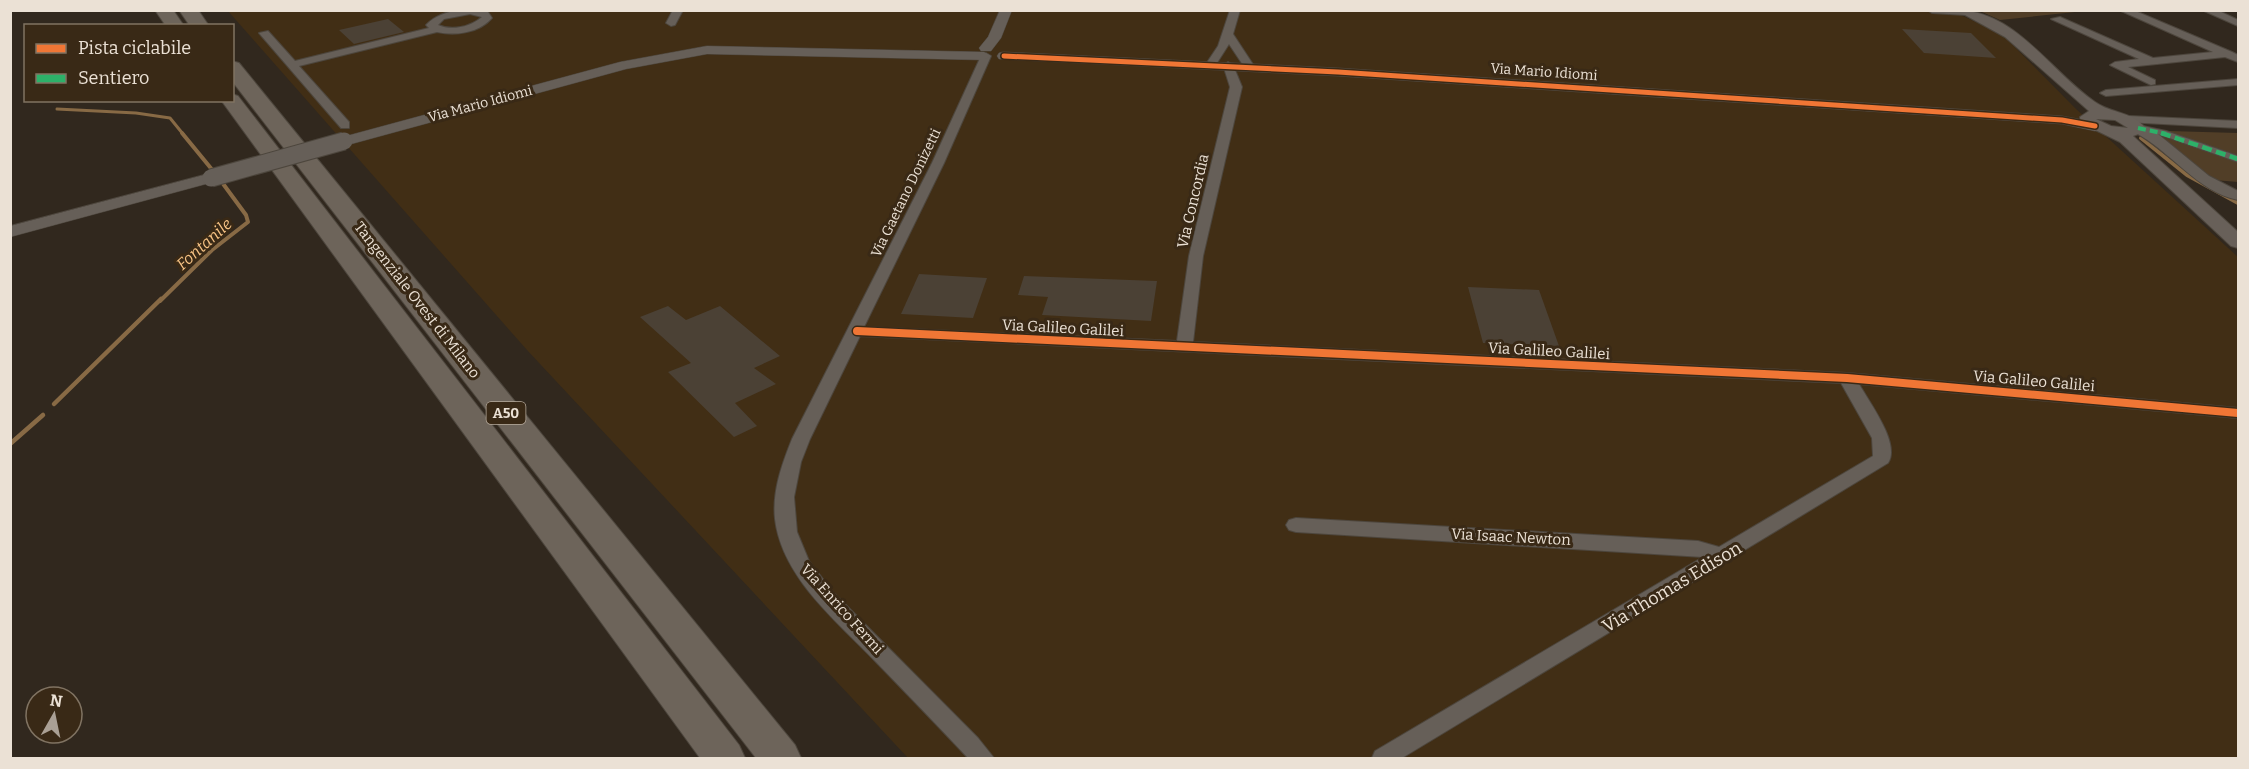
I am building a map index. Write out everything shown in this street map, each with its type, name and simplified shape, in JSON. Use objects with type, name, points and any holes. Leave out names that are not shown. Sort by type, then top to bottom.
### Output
[{"type":"highway","points":[[164,10],[174,24]]},
{"type":"highway","points":[[188,10],[198,24]]},
{"type":"highway","name":"Tangenziale Ovest di Milano","points":[[234,70],[780,759]]},
{"type":"highway","name":"Tangenziale Ovest di Milano","points":[[232,102],[724,759]]},
{"type":"main road","points":[[1964,11],[2014,38],[2116,124],[2238,242]]},
{"type":"street","points":[[671,23],[678,10]]},
{"type":"street","points":[[993,53],[1006,10]]},
{"type":"street","points":[[1211,64],[1217,58],[1227,36],[1235,10]]},
{"type":"street","points":[[1932,10],[1964,11]]},
{"type":"street","points":[[2124,10],[2233,57]]},
{"type":"street","points":[[2207,10],[2238,22]]},
{"type":"street","points":[[292,65],[436,29],[453,30],[474,26],[486,20],[487,15],[481,11],[441,16],[432,22],[432,27],[436,29]]},
{"type":"street","points":[[2056,19],[2152,62]]},
{"type":"street","points":[[264,33],[292,65],[344,133]]},
{"type":"street","points":[[1227,36],[1252,67],[1236,87]]},
{"type":"street","name":"Via Mario Idiomi","points":[[10,232],[211,178],[344,133],[625,65],[707,50],[960,55],[993,53],[1025,57],[1211,64],[2116,124]]},
{"type":"street","name":"Via Gaetano Donizetti","points":[[857,331],[993,53]]},
{"type":"street","points":[[2151,82],[2115,65],[2233,57]]},
{"type":"street","points":[[1228,65],[1236,87]]},
{"type":"street","points":[[2106,93],[2238,82]]},
{"type":"street","name":"Via Concordia","points":[[1184,347],[1197,256],[1236,87]]},
{"type":"street","points":[[2116,124],[2238,125]]},
{"type":"street","points":[[2116,124],[2157,140],[2204,179],[2238,196]]},
{"type":"street","points":[[2116,124],[2163,133],[2238,159]]},
{"type":"street","name":"Via Galileo Galilei","points":[[857,331],[1847,378],[2238,413]]},
{"type":"street","name":"Via Enrico Fermi","points":[[857,331],[801,440],[787,475],[784,500],[786,531],[796,557],[826,596],[982,759]]},
{"type":"street","name":"Via Thomas Edison","points":[[1383,759],[1882,459],[1881,438],[1847,378]]},
{"type":"street","name":"Via Isaac Newton","points":[[1296,525],[1698,548],[1724,556]]},
{"type":"shaded area","points":[[1980,10],[2094,10],[2000,20],[1980,11]]},
{"type":"shaded area","points":[[228,11],[1952,11],[2002,34],[2076,109],[2238,257],[2238,758],[908,758],[527,350]]},
{"type":"shaded area","points":[[2169,131],[2238,133],[2238,182],[2214,180],[2158,134]]},
{"type":"building","points":[[388,19],[404,32],[354,44],[339,30]]},
{"type":"building","points":[[1902,29],[1971,33],[1996,58],[1924,53]]},
{"type":"building","points":[[919,274],[987,278],[973,318],[901,314]]},
{"type":"building","points":[[1024,276],[1157,281],[1151,321],[1042,315],[1048,297],[1018,295]]},
{"type":"building","points":[[1468,287],[1539,290],[1559,346],[1483,343]]},
{"type":"building","points":[[668,306],[686,320],[720,306],[780,356],[754,368],[776,384],[735,403],[757,426],[734,437],[668,372],[691,363],[640,317]]},
{"type":"waterway","name":"Fontanile","points":[[57,109],[136,113],[170,118],[183,134]]},
{"type":"waterway","name":"Fontanile","points":[[182,133],[214,172]]},
{"type":"waterway","points":[[2141,138],[2187,175],[2238,203]]},
{"type":"waterway","name":"Fontanile","points":[[160,301],[212,250],[248,222],[246,215],[221,181]]},
{"type":"waterway","name":"Fontanile","points":[[54,404],[161,299]]},
{"type":"waterway","points":[[10,444],[43,415]]},
{"type":"marked path","points":[[2138,128],[2163,133],[2238,159]]},
{"type":"cycle path","points":[[1004,56],[1338,72],[2062,120],[2095,126]]},
{"type":"cycle path","points":[[857,331],[1847,378],[2238,413]]}]
